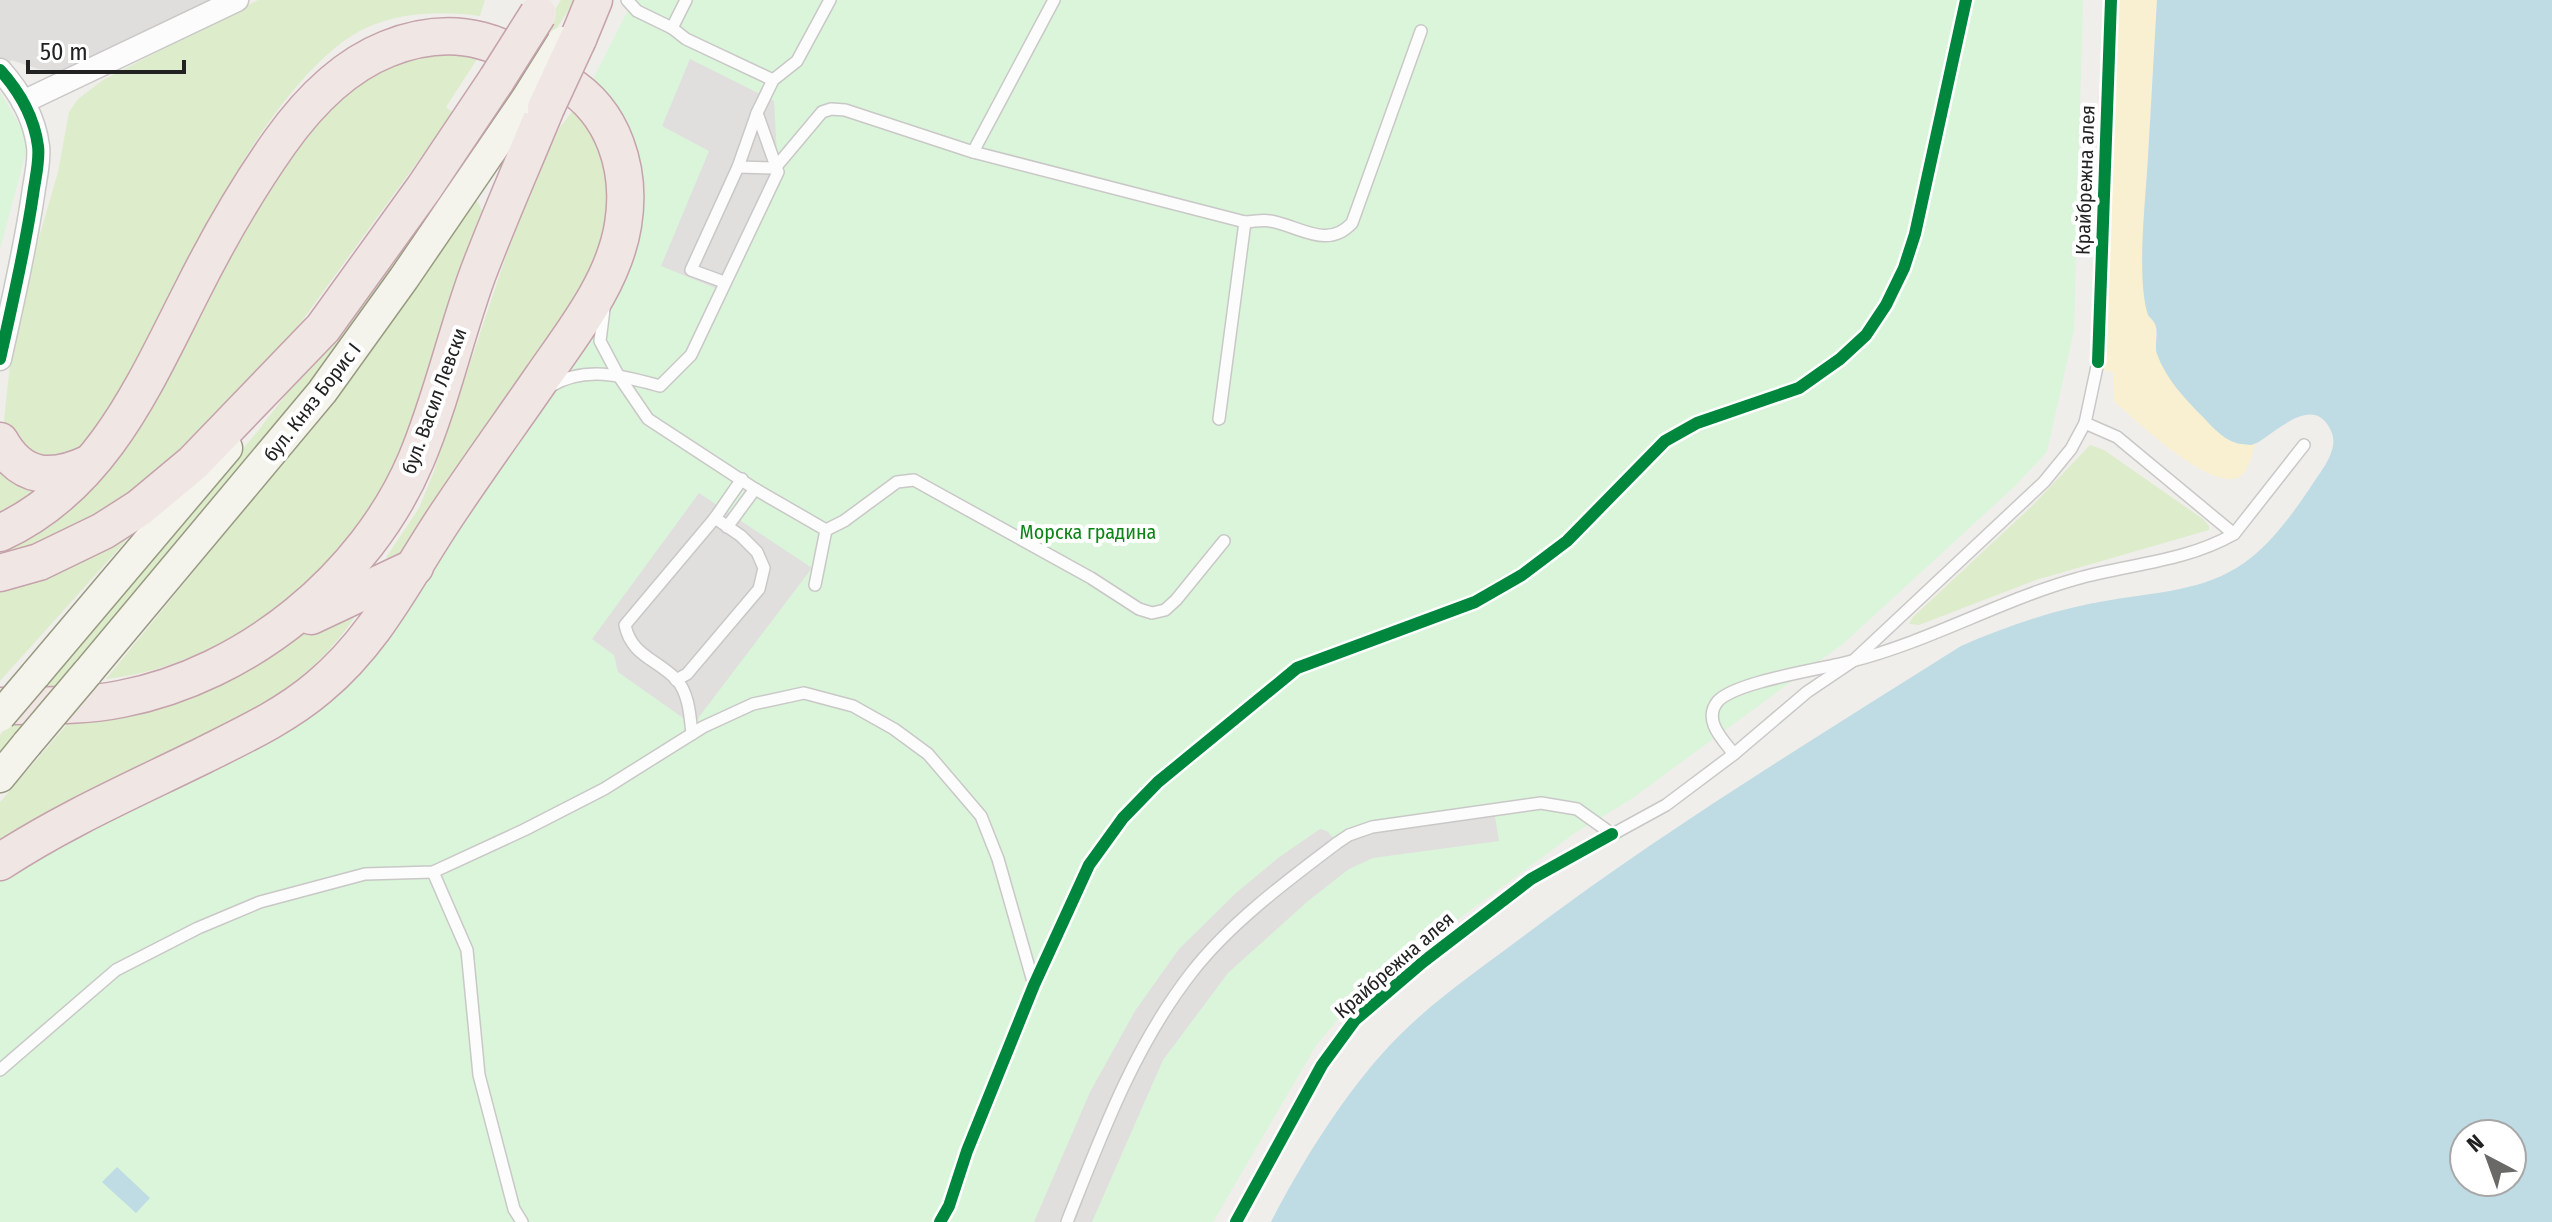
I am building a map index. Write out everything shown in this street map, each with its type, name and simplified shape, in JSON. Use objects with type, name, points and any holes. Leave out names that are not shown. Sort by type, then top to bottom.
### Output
[{"type":"highway","name":"бул. Васил Левски","points":[[0,706],[94,703],[175,685],[214,668],[262,639],[332,581],[360,552],[395,501],[415,461],[536,103],[594,0]]},
{"type":"highway","name":"бул. Княз Борис I","points":[[323,328],[424,188],[542,5]]},
{"type":"highway","points":[[0,533],[37,514],[95,460],[137,400],[216,243],[257,174],[294,123],[321,94],[353,67],[388,48],[438,36],[476,38],[522,55],[587,96],[603,115],[613,136],[625,180],[623,228],[607,277],[567,341],[446,516],[382,620],[341,667],[291,709],[75,819],[0,862]]},
{"type":"highway","points":[[0,573],[62,552],[103,531],[148,502],[193,463],[323,328]]},
{"type":"highway","points":[[0,441],[13,459],[40,474],[68,474],[95,460]]},
{"type":"highway","points":[[262,639],[415,567]]},
{"type":"main road","points":[[573,36],[588,0]]},
{"type":"main road","name":"бул. Княз Борис I","points":[[0,777],[322,392],[422,252],[536,103]]},
{"type":"main road","name":"бул. Княз Борис I","points":[[0,716],[150,542],[323,328]]},
{"type":"street","points":[[23,102],[237,0]]},
{"type":"street","points":[[0,70],[15,86],[23,102],[33,123],[39,149],[31,210],[0,359]]},
{"type":"lane","points":[[627,0],[637,11],[672,28],[686,39],[773,80]]},
{"type":"lane","points":[[672,28],[686,0]]},
{"type":"lane","points":[[724,282],[691,270],[773,80],[797,61],[830,0]]},
{"type":"lane","points":[[973,152],[1054,0]]},
{"type":"lane","name":"Крайбрежна алея","points":[[1236,1222],[1322,1065],[1355,1020],[1423,962],[1531,879],[1666,805],[1734,754],[1807,692],[1853,661],[2044,482],[2071,449],[2085,423],[2098,362],[2111,0]]},
{"type":"lane","points":[[775,168],[822,112],[845,110],[973,152],[1245,222],[1267,220],[1326,237],[1337,236],[1352,223],[1421,31]]},
{"type":"lane","points":[[517,414],[553,384],[578,374],[618,375],[660,386],[691,355],[778,172],[757,113]]},
{"type":"lane","points":[[738,167],[775,168]]},
{"type":"lane","points":[[1219,419],[1245,222]]},
{"type":"lane","points":[[607,277],[600,341],[618,375],[648,419],[755,489],[826,530]]},
{"type":"lane","points":[[2085,423],[2117,437],[2234,534]]},
{"type":"lane","points":[[1734,754],[1713,725],[1713,713],[1719,700],[1758,684],[1806,670],[1853,661],[2076,579],[2182,556],[2218,543],[2234,534],[2304,445]]},
{"type":"lane","points":[[692,734],[685,696],[676,680],[628,641],[625,625],[715,518],[742,479]]},
{"type":"lane","points":[[826,530],[844,521],[897,482],[914,480],[1091,578],[1139,609],[1152,613],[1165,610],[1176,600],[1224,541]]},
{"type":"lane","points":[[727,527],[755,489]]},
{"type":"lane","points":[[676,680],[687,674],[759,589],[764,568],[757,552],[715,518]]},
{"type":"lane","points":[[815,585],[826,530]]},
{"type":"lane","points":[[0,1070],[116,970],[198,928],[260,902],[365,874],[433,872],[604,789],[692,734],[753,704],[804,693],[853,706],[894,729],[928,754],[981,816],[998,859],[1034,985]]},
{"type":"lane","points":[[1067,1222],[1133,1065],[1193,971],[1247,915],[1337,843],[1372,827],[1541,803],[1577,809],[1612,834]]},
{"type":"lane","points":[[433,872],[467,950],[479,1075],[514,1209],[522,1222]]},
{"type":"shaded area","points":[[0,0],[216,0],[66,71],[38,69],[11,60],[0,79]]},
{"type":"shaded area","points":[[690,59],[774,101],[778,172],[720,290],[661,266],[709,151],[662,126]]},
{"type":"shaded area","points":[[699,493],[812,568],[693,725],[618,672],[614,655],[592,639]]},
{"type":"shaded area","points":[[1494,810],[1499,841],[1373,858],[1349,869],[1308,901],[1228,973],[1163,1060],[1092,1222],[1034,1222],[1090,1092],[1135,1011],[1179,949],[1236,893],[1320,829],[1327,831],[1337,842],[1349,835]]},
{"type":"green space","points":[[258,0],[485,0],[480,16],[422,14],[366,28],[341,43],[316,65],[291,93],[246,156],[210,219],[148,359],[85,454],[36,458],[6,427],[4,420],[11,355],[22,296],[58,172],[69,112],[78,99],[103,80]]},
{"type":"green space","points":[[561,0],[575,0],[425,231],[274,431],[0,758],[0,735],[257,432],[325,344],[517,72]]},
{"type":"green space","name":"Морска градина","points":[[633,0],[2083,0],[2074,330],[2047,452],[2015,486],[1844,643],[1630,800],[1575,833],[1364,989],[1317,1044],[1213,1222],[0,1222],[0,882],[48,852],[284,730],[633,237],[592,81]]},
{"type":"green space","points":[[483,50],[446,107],[453,113],[275,358],[234,406],[100,520],[0,558],[0,547],[25,536],[275,158],[392,51]]},
{"type":"green space","points":[[0,92],[29,141],[0,249]]},
{"type":"green space","points":[[580,102],[615,177],[599,265],[398,566],[385,564],[387,556],[419,508],[433,474],[529,195],[560,127]]},
{"type":"green space","points":[[476,199],[482,210],[405,438],[366,516],[349,540],[301,591],[241,633],[174,663],[106,679],[315,423]]},
{"type":"green space","points":[[2090,445],[2104,450],[2203,519],[2209,530],[2036,580],[1919,625],[1909,624],[2032,506]]},
{"type":"green space","points":[[0,459],[54,480],[0,527]]},
{"type":"green space","points":[[127,537],[125,542],[0,681],[0,589]]},
{"type":"green space","points":[[361,607],[321,659],[273,698],[0,847],[0,802],[76,714],[302,633]]},
{"type":"sand","points":[[2118,0],[2157,0],[2143,234],[2144,288],[2149,316],[2156,325],[2156,352],[2214,428],[2235,443],[2255,444],[2248,467],[2239,477],[2226,479],[2211,474],[2174,452],[2114,401],[2113,372],[2103,370]]},
{"type":"water","points":[[2157,0],[2552,0],[2552,1222],[1271,1222],[1307,1157],[1336,1114],[1397,1038],[1469,977],[1631,859],[1961,646],[2053,613],[2196,585],[2244,563],[2273,537],[2324,467],[2333,445],[2331,431],[2323,420],[2314,415],[2303,416],[2252,445],[2242,444],[2231,441],[2216,430],[2183,396],[2165,372],[2157,354],[2156,328],[2144,300],[2144,215]]},
{"type":"water","points":[[117,1167],[150,1198],[136,1213],[102,1182]]},
{"type":"cycle path","points":[[940,1222],[949,1206],[967,1151],[1034,985],[1089,865],[1123,818],[1158,782],[1297,668],[1475,602],[1522,575],[1567,541],[1665,441],[1697,423],[1799,388],[1840,359],[1866,335],[1886,305],[1904,268],[1915,234],[1966,0]]},
{"type":"cycle path","points":[[2098,362],[2111,0]]},
{"type":"cycle path","points":[[0,70],[29,115],[38,152],[26,236],[0,359]]},
{"type":"cycle path","points":[[1236,1222],[1322,1065],[1355,1020],[1423,962],[1531,879],[1612,834]]}]
